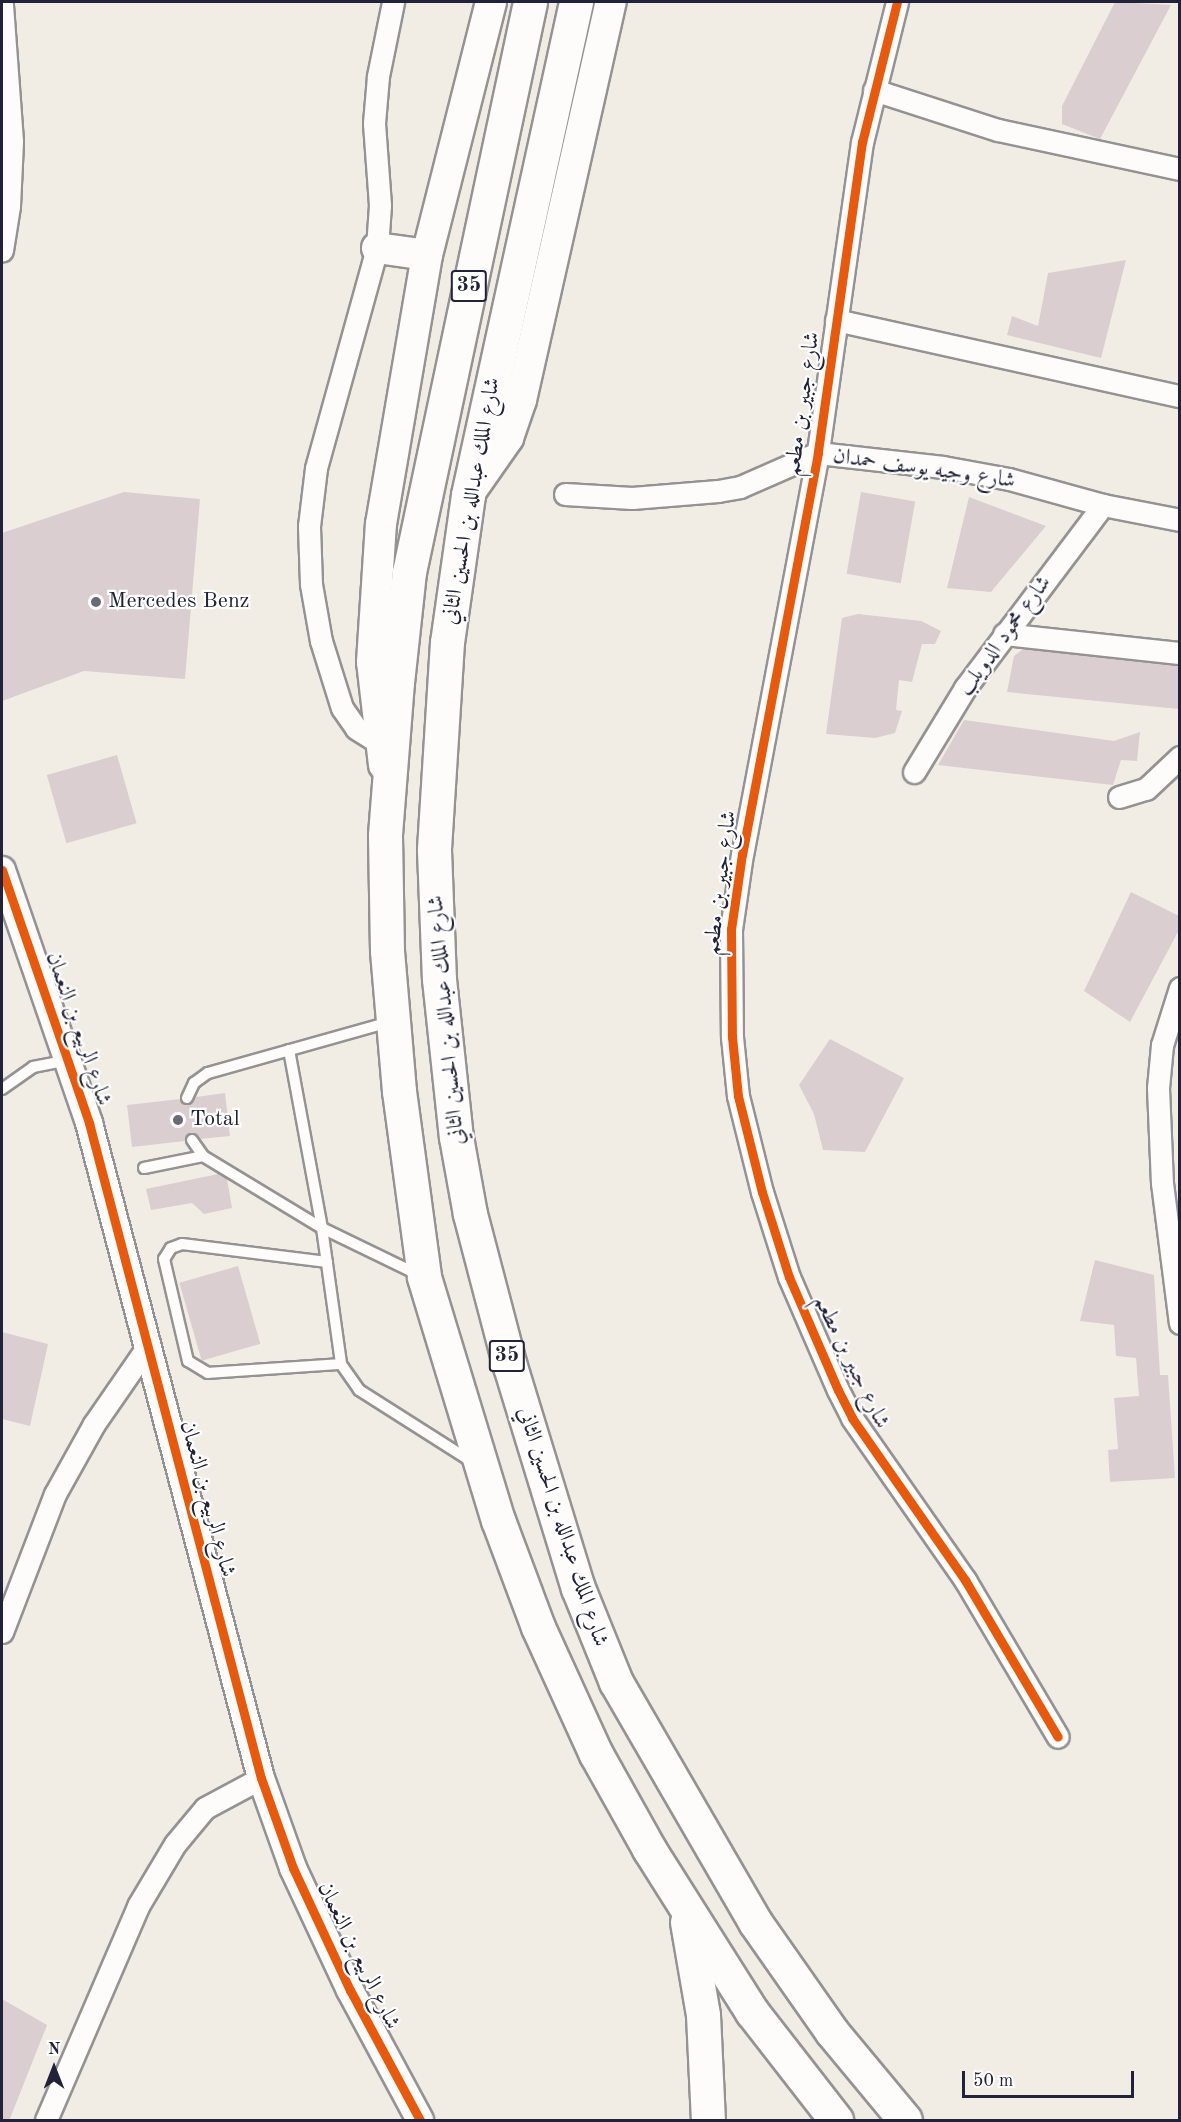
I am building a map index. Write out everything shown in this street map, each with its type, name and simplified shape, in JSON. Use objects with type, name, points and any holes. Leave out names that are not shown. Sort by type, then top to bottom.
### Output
[{"type":"highway","name":"شارع الملك عبدالله بن الحسين الثاني","points":[[530,2],[409,572],[388,787],[387,951],[392,1021],[424,1277],[483,1470],[538,1627],[596,1754],[684,1905],[752,2012],[836,2121]]},
{"type":"highway","name":"شارع الملك عبدالله بن الحسين الثاني","points":[[576,2],[468,495],[447,642],[434,850],[446,1059],[470,1215],[489,1293],[578,1588],[616,1682],[755,1922],[832,2032],[905,2121]]},
{"type":"highway","points":[[684,1905],[703,2015],[708,2121]]},
{"type":"main road","points":[[388,787],[378,742],[372,662],[374,595],[395,430],[427,255],[490,2]]},
{"type":"main road","points":[[468,495],[508,438],[521,400],[611,2]]},
{"type":"main road","points":[[377,248],[427,255]]},
{"type":"street","points":[[378,742],[356,728],[342,708],[319,630],[311,584],[309,526],[315,468],[377,248],[380,205],[374,123],[378,76],[393,2]]},
{"type":"street","name":"شارع جبير بن مطعم","points":[[897,2],[862,142],[818,453],[768,701],[731,929],[732,1037],[738,1096],[789,1277],[838,1390],[852,1418],[965,1580],[1058,1737]]},
{"type":"street","points":[[2,4],[12,142],[9,206],[2,250]]},
{"type":"street","points":[[874,90],[998,130],[1179,169]]},
{"type":"street","points":[[836,320],[1179,396]]},
{"type":"street","name":"شارع وجيه يوسف حمدان","points":[[565,495],[632,498],[718,491],[741,487],[818,453],[954,469],[1009,479],[1103,505],[1179,520]]},
{"type":"street","name":"شارع محمود الدويلب","points":[[914,772],[1004,634],[1103,505]]},
{"type":"street","points":[[1004,634],[1179,653]]},
{"type":"street","points":[[1119,797],[1146,789],[1179,757]]},
{"type":"street","name":"شارع الربيع بن النعمان","points":[[2,870],[69,1060],[117,1227],[146,1349],[261,1778],[293,1868],[350,1990],[420,2121]]},
{"type":"street","points":[[1179,988],[1162,1045],[1158,1088],[1162,1184],[1179,1323]]},
{"type":"street","points":[[2,1632],[55,1494],[94,1424],[146,1349]]},
{"type":"street","points":[[46,2121],[129,1925],[175,1844],[205,1808],[261,1778]]},
{"type":"lane","points":[[187,1098],[194,1083],[208,1073],[392,1021]]},
{"type":"lane","points":[[289,1050],[322,1228],[341,1364],[359,1390],[426,1429],[483,1470]]},
{"type":"lane","points":[[2,1089],[33,1067],[69,1060]]},
{"type":"lane","points":[[192,1140],[203,1156],[322,1228],[424,1277]]},
{"type":"lane","points":[[144,1168],[203,1156]]},
{"type":"lane","points":[[327,1262],[182,1244],[171,1248],[164,1259],[188,1361],[208,1373],[341,1364]]},
{"type":"building","points":[[1115,2],[1171,5],[1100,139],[1062,124],[1062,106]]},
{"type":"building","points":[[1126,260],[1101,358],[1007,335],[1012,316],[1038,326],[1048,273]]},
{"type":"building","name":"Mercedes Benz","points":[[124,492],[200,499],[185,679],[84,671],[2,701],[2,533]]},
{"type":"building","points":[[861,492],[915,502],[901,583],[847,574]]},
{"type":"building","points":[[969,497],[1046,526],[991,592],[947,588]]},
{"type":"building","points":[[858,614],[921,621],[941,631],[935,644],[922,644],[912,682],[899,680],[896,710],[902,711],[895,733],[875,738],[826,734],[842,618]]},
{"type":"building","points":[[1023,649],[1179,666],[1179,709],[1007,692],[1014,656]]},
{"type":"building","points":[[964,720],[1114,741],[1140,732],[1137,761],[1121,760],[1113,785],[938,765]]},
{"type":"building","points":[[117,755],[137,823],[66,843],[47,775]]},
{"type":"building","points":[[1131,892],[1179,916],[1179,930],[1130,1022],[1084,991]]},
{"type":"building","points":[[830,1039],[904,1078],[865,1152],[823,1150],[814,1114],[799,1085]]},
{"type":"building","name":"Total","points":[[225,1093],[230,1136],[200,1139],[191,1133],[185,1141],[132,1147],[127,1105],[180,1099],[188,1105],[196,1097]]},
{"type":"building","points":[[218,1174],[227,1179],[232,1208],[204,1214],[192,1203],[151,1210],[146,1189]]},
{"type":"building","points":[[1095,1260],[1154,1275],[1160,1375],[1168,1375],[1175,1478],[1110,1482],[1108,1450],[1118,1449],[1114,1398],[1139,1396],[1136,1358],[1116,1356],[1114,1325],[1080,1321]]},
{"type":"building","points":[[238,1266],[260,1344],[202,1361],[179,1283]]},
{"type":"building","points":[[2,1332],[48,1344],[30,1426],[2,1419]]},
{"type":"building","points":[[2,1999],[47,2025],[9,2121],[2,2121]]},
{"type":"cycle path","points":[[897,2],[862,142],[818,453],[742,854],[731,929],[732,1037],[738,1096],[762,1192],[789,1277],[838,1390],[852,1418],[965,1580],[1058,1737]]},
{"type":"cycle path","points":[[2,870],[89,1123],[261,1778],[293,1868],[350,1990],[420,2120]]},
{"type":"place","name":"Mercedes Benz","points":[[96,602]]},
{"type":"place","name":"Total","points":[[178,1120]]}]
